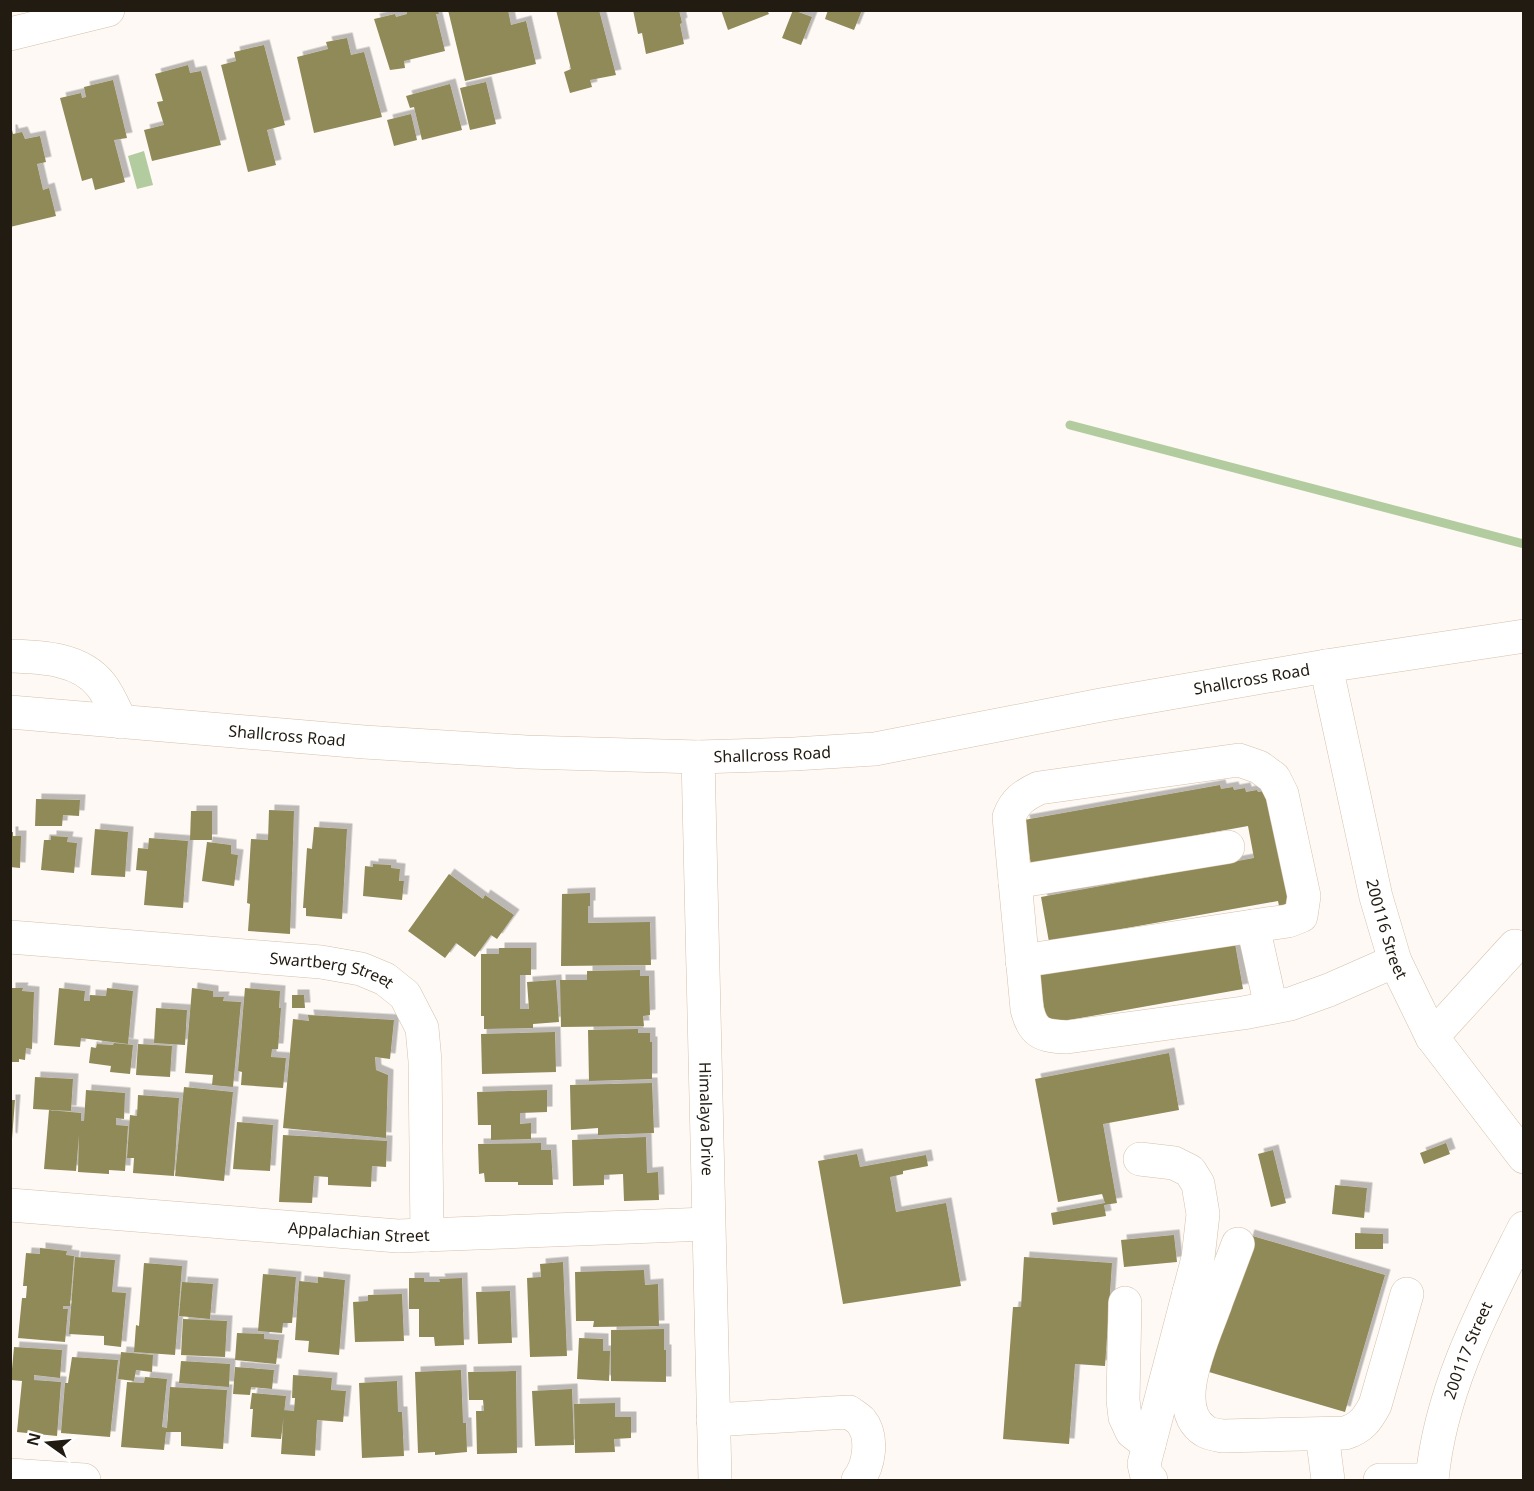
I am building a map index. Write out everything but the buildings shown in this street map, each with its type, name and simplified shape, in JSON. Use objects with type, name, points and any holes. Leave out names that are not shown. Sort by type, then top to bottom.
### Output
[{"type":"street","points":[[10,34],[108,10]]},
{"type":"street","name":"Shallcross Road","points":[[10,712],[364,742],[526,752],[698,757],[875,749],[1101,705],[1326,666],[1524,636]]},
{"type":"street","points":[[10,656],[46,657],[73,665],[91,674],[102,685],[121,722]]},
{"type":"street","name":"200116 Street","points":[[1326,666],[1376,897],[1395,961],[1432,1037],[1524,1157]]},
{"type":"street","name":"Himalaya Drive","points":[[698,757],[707,1224],[715,1480]]},
{"type":"street","points":[[1022,961],[1288,921],[1301,916],[1304,896],[1282,794],[1274,778],[1259,767],[1239,760],[1039,788],[1023,795],[1014,804],[1009,817],[1022,961],[1030,1023],[1038,1031],[1049,1036],[1067,1037],[1290,1004],[1329,990],[1395,961]]},
{"type":"street","points":[[1016,882],[1228,847]]},
{"type":"street","points":[[1253,926],[1271,1007]]},
{"type":"street","name":"Swartberg Street","points":[[10,937],[321,962],[361,969],[385,978],[405,995],[422,1028],[425,1061],[427,1235]]},
{"type":"street","points":[[1432,1037],[1515,946]]},
{"type":"street","points":[[1140,1160],[1173,1163],[1190,1171],[1198,1184],[1203,1214],[1202,1298],[1188,1390],[1189,1410],[1195,1422],[1205,1431],[1223,1436],[1345,1433],[1358,1429],[1368,1419],[1375,1405],[1407,1294]]},
{"type":"street","name":"Appalachian Street","points":[[10,1205],[372,1235],[427,1235],[707,1224]]},
{"type":"street","name":"200117 Street","points":[[1432,1480],[1442,1422],[1476,1324],[1524,1228]]},
{"type":"street","points":[[1151,1480],[1147,1477],[1144,1464],[1149,1445],[1202,1298],[1238,1244]]},
{"type":"street","points":[[1125,1303],[1122,1400],[1125,1417],[1132,1432],[1149,1445]]},
{"type":"street","points":[[713,1420],[849,1412],[861,1421],[867,1435],[869,1461],[858,1480]]},
{"type":"street","points":[[1322,1434],[1328,1480]]},
{"type":"street","points":[[10,1475],[84,1480]]},
{"type":"street","points":[[1380,1480],[1432,1480]]},
{"type":"shaded area","points":[[144,151],[153,185],[137,189],[128,156]]},
{"type":"waterway","points":[[1070,425],[1524,544]]}]
